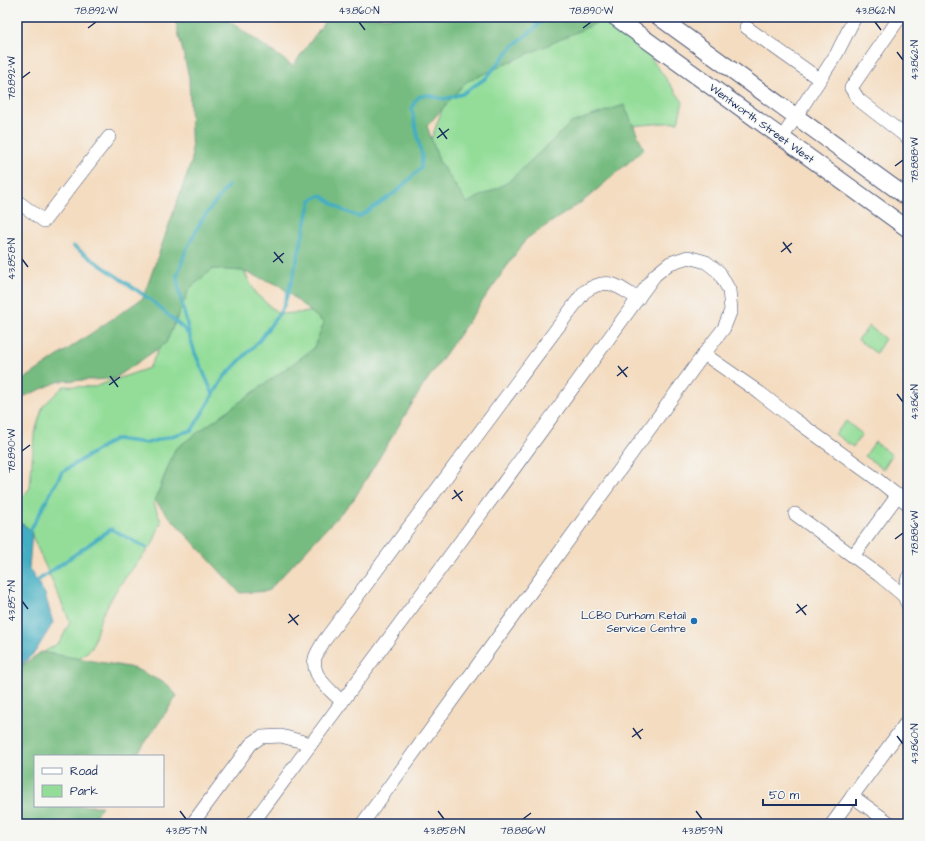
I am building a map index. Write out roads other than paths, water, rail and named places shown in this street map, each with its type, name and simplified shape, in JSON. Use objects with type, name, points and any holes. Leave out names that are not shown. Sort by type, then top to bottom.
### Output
[{"type":"main road","name":"Wentworth Street West","points":[[616,17],[908,229]]},
{"type":"main road","points":[[659,17],[908,198]]},
{"type":"street","points":[[782,138],[837,53],[855,17]]},
{"type":"street","points":[[900,17],[851,88],[859,100],[908,138]]},
{"type":"street","points":[[746,27],[819,79]]},
{"type":"street","points":[[17,201],[44,221],[109,137]]},
{"type":"street","points":[[252,824],[507,479],[655,275],[670,262],[688,257],[706,262],[718,272],[729,290],[731,310],[724,328],[362,824]]},
{"type":"street","points":[[342,702],[318,678],[315,668],[316,658],[324,641],[584,292],[594,286],[609,282],[638,298]]},
{"type":"street","points":[[704,354],[760,393],[908,504]]},
{"type":"street","points":[[853,556],[898,495]]},
{"type":"street","points":[[795,514],[853,556],[906,601]]},
{"type":"street","points":[[906,601],[908,577]]},
{"type":"street","points":[[832,824],[908,721]]},
{"type":"street","points":[[192,824],[251,744],[261,737],[281,736],[311,744]]},
{"type":"street","points":[[852,796],[891,824]]},
{"type":"water","points":[[19,523],[32,531],[29,569],[45,594],[53,623],[35,652],[17,669],[17,526]]},
{"type":"waterway","points":[[30,531],[62,472],[115,439],[147,443],[192,430],[224,377],[260,340],[283,308],[293,277],[311,200],[321,195],[342,210],[359,217],[396,192],[421,168],[422,157],[412,110],[415,101],[420,96],[428,95],[444,99],[462,94],[486,78],[513,46],[534,29],[545,17]]},
{"type":"waterway","points":[[213,394],[195,353],[190,337],[177,276],[186,250],[203,218],[228,186]]},
{"type":"waterway","points":[[73,246],[151,300],[189,335]]},
{"type":"waterway","points":[[33,584],[111,529],[147,548]]},
{"type":"place","name":"LCBO Durham Retail Service Centre","points":[[694,621]]}]
